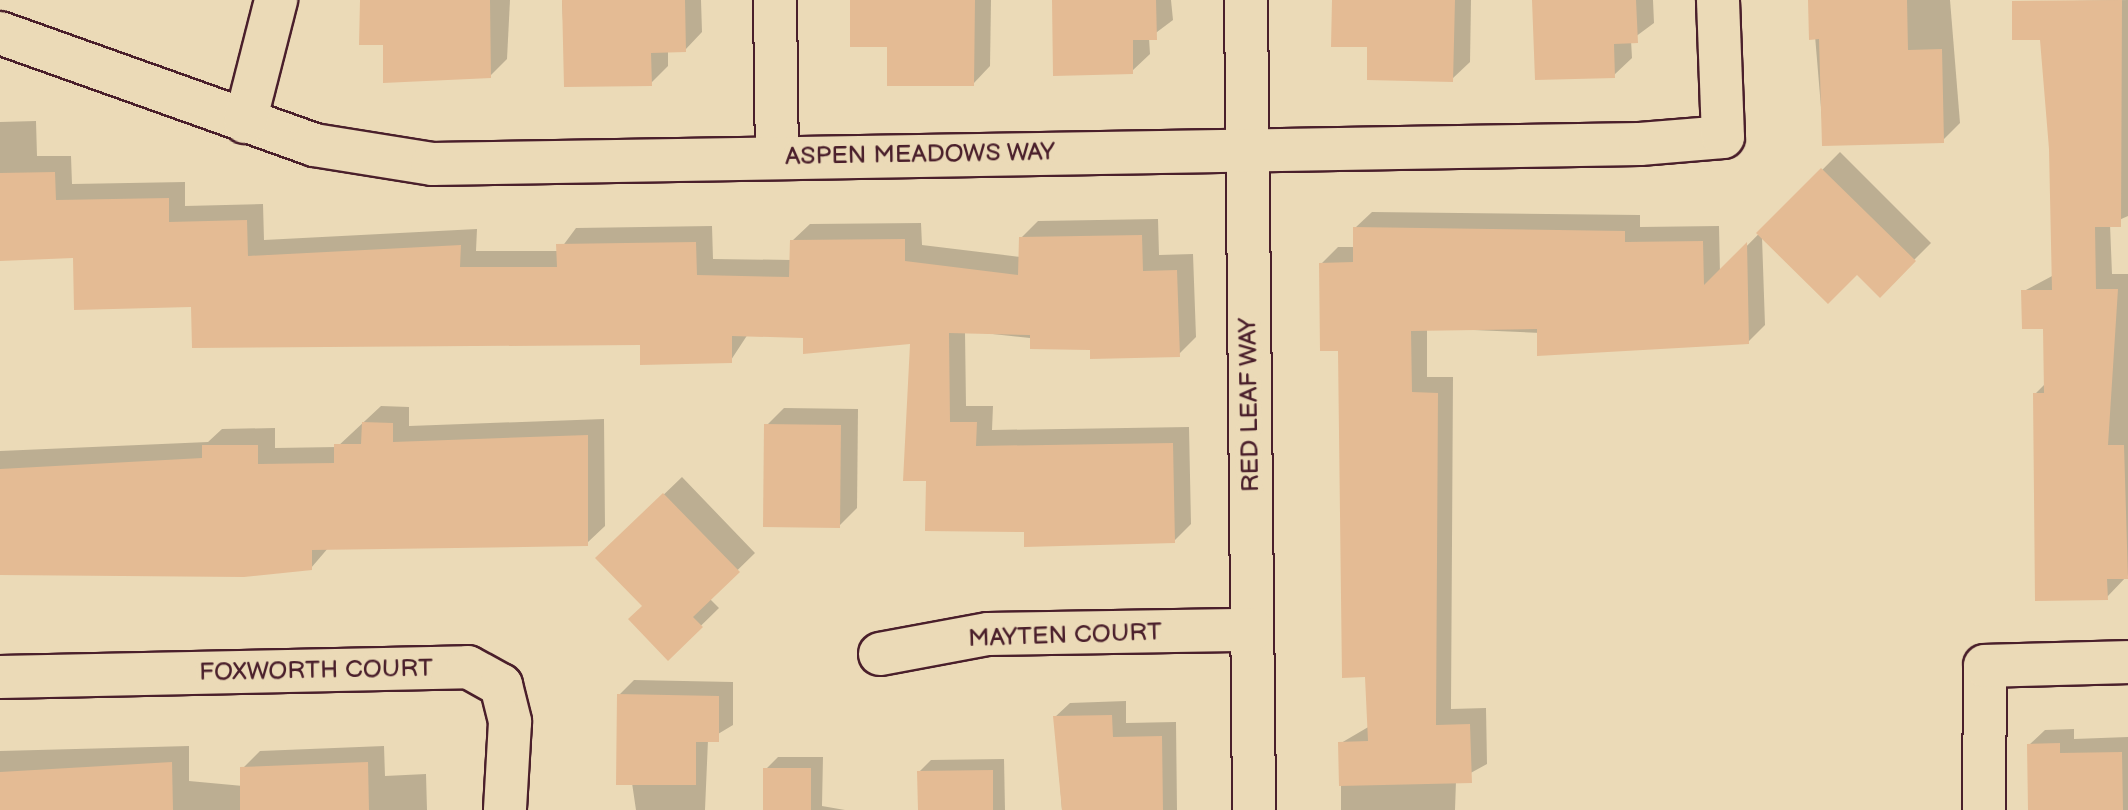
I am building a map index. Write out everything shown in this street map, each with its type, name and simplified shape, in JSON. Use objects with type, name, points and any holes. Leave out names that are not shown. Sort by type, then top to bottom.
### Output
[{"type":"street","points":[[244,122],[276,0]]},
{"type":"street","points":[[775,0],[776,158]]},
{"type":"street","name":"RED LEAF WAY","points":[[1246,0],[1254,810]]},
{"type":"street","name":"ASPEN MEADOWS WAY","points":[[0,33],[244,122],[372,158],[432,164],[776,158],[1723,138],[1718,0]]},
{"type":"street","name":"MAYTEN COURT","points":[[880,654],[988,634],[1252,630]]},
{"type":"street","points":[[1984,810],[1986,666],[2128,662]]},
{"type":"street","name":"FOXWORTH COURT","points":[[0,678],[468,667],[501,685],[510,722],[505,810]]},
{"type":"building","points":[[360,0],[490,0],[491,78],[383,83],[383,45],[359,45]]},
{"type":"building","points":[[562,0],[685,0],[686,52],[651,53],[652,86],[564,87]]},
{"type":"building","points":[[850,0],[975,0],[974,86],[887,86],[887,47],[850,47]]},
{"type":"building","points":[[1052,0],[1156,0],[1157,40],[1133,40],[1133,74],[1053,76]]},
{"type":"building","points":[[1332,0],[1455,0],[1453,82],[1367,80],[1367,47],[1331,47]]},
{"type":"building","points":[[1532,0],[1636,0],[1638,43],[1614,44],[1615,78],[1535,80]]},
{"type":"building","points":[[1808,0],[1907,0],[1908,50],[1942,49],[1944,143],[1822,146],[1819,39],[1809,40]]},
{"type":"building","points":[[2122,0],[2121,227],[2095,227],[2096,289],[2118,289],[2108,445],[2124,445],[2128,579],[2107,579],[2108,600],[2035,601],[2033,393],[2044,393],[2043,329],[2022,329],[2021,290],[2052,290],[2049,149],[2040,40],[2012,40],[2012,1]]},
{"type":"building","points":[[1821,168],[1916,261],[1880,298],[1857,275],[1828,304],[1756,233]]},
{"type":"building","points":[[55,172],[56,200],[169,198],[169,222],[247,220],[248,256],[461,245],[460,267],[557,267],[556,244],[696,242],[697,275],[789,277],[790,240],[905,239],[905,261],[1018,275],[1019,237],[1142,235],[1143,271],[1177,270],[1180,357],[1090,359],[1090,350],[1030,349],[1030,335],[949,333],[950,422],[977,422],[976,446],[1173,443],[1175,543],[1024,547],[1024,532],[925,531],[926,481],[903,481],[910,344],[803,354],[803,338],[732,336],[732,363],[640,365],[640,345],[192,348],[191,307],[74,310],[73,258],[0,261],[0,173]]},
{"type":"building","points":[[1353,227],[1625,231],[1625,242],[1703,241],[1704,285],[1747,242],[1749,344],[1537,356],[1537,329],[1411,331],[1412,392],[1438,393],[1436,725],[1470,724],[1472,783],[1339,786],[1338,742],[1368,741],[1365,677],[1342,678],[1338,351],[1320,351],[1319,263],[1353,262]]},
{"type":"building","points":[[362,422],[393,423],[393,442],[588,435],[588,546],[312,550],[312,570],[244,577],[0,575],[0,469],[202,458],[202,445],[258,445],[258,464],[334,463],[334,444],[361,444]]},
{"type":"building","points":[[764,424],[841,425],[840,528],[763,527]]},
{"type":"building","points":[[663,493],[740,572],[693,617],[703,627],[668,661],[628,619],[642,606],[595,558]]},
{"type":"building","points":[[617,694],[719,696],[719,742],[696,742],[696,785],[616,785]]},
{"type":"building","points":[[1112,715],[1113,737],[1162,736],[1163,810],[1062,810],[1053,716]]},
{"type":"building","points":[[2060,743],[2060,753],[2122,752],[2123,810],[2028,810],[2027,744]]},
{"type":"building","points":[[172,762],[173,810],[0,810],[0,772]]},
{"type":"building","points":[[368,762],[369,810],[240,810],[240,767]]},
{"type":"building","points":[[763,768],[811,768],[811,810],[763,810]]},
{"type":"building","points":[[993,770],[993,810],[918,810],[917,771]]}]
